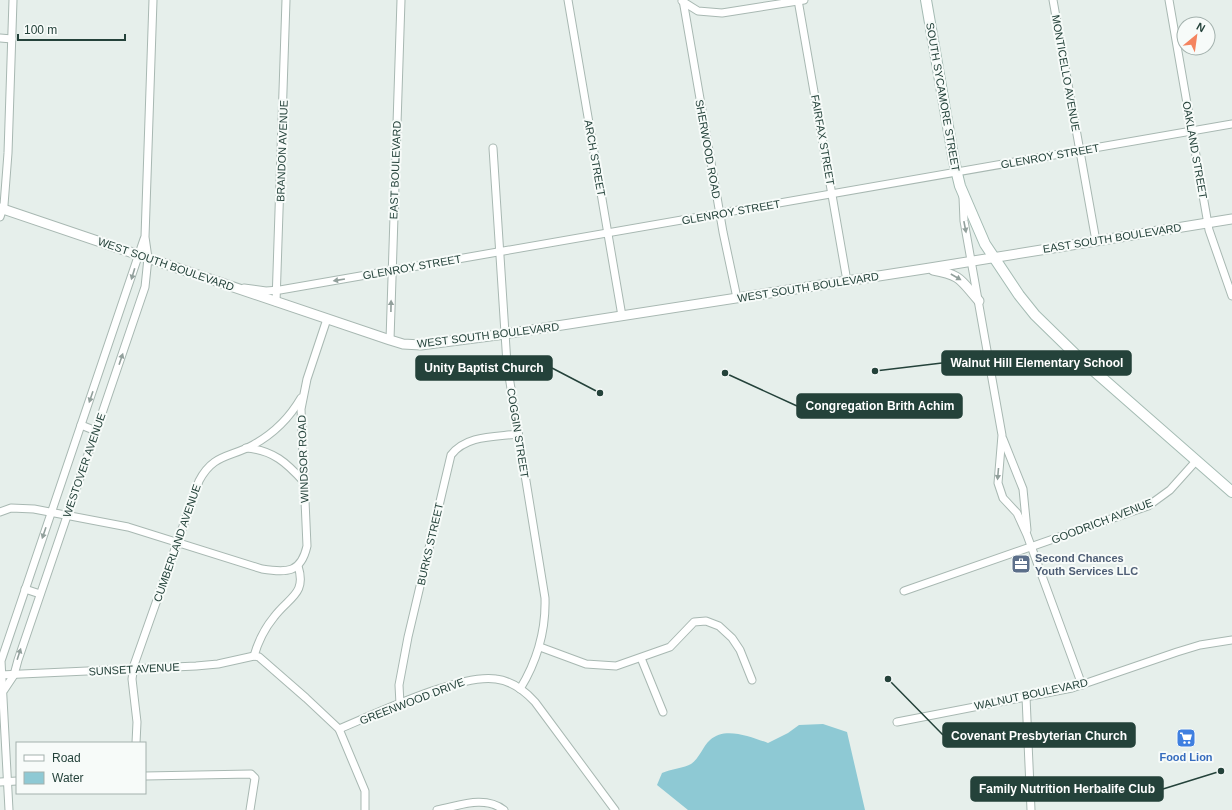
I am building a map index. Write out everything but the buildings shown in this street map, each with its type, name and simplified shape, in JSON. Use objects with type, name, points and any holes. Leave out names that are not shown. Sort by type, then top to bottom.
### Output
[{"type":"main road","name":"SOUTH SYCAMORE STREET","points":[[926,0],[956,172],[963,193],[985,244],[993,257],[1019,295],[1052,333],[1232,492]]},
{"type":"street","points":[[1,212],[8,153],[13,0]]},
{"type":"street","name":"WESTOVER AVENUE","points":[[4,690],[14,674],[145,286],[148,258],[145,237],[153,0]]},
{"type":"street","name":"BRANDON AVENUE","points":[[276,302],[286,0]]},
{"type":"street","name":"EAST BOULEVARD","points":[[390,340],[391,271],[401,0]]},
{"type":"street","name":"ARCH STREET","points":[[568,0],[622,316]]},
{"type":"street","points":[[682,1],[698,10],[722,13],[800,0]]},
{"type":"street","name":"FAIRFAX STREET","points":[[800,0],[847,281]]},
{"type":"street","name":"MONTICELLO AVENUE","points":[[1053,0],[1096,241]]},
{"type":"street","name":"OAKLAND STREET","points":[[1169,0],[1208,222],[1216,254],[1232,296]]},
{"type":"street","name":"SHERWOOD ROAD","points":[[682,1],[720,214],[737,298]]},
{"type":"street","points":[[0,38],[12,38]]},
{"type":"street","name":"GLENROY STREET","points":[[230,286],[277,290],[1232,124]]},
{"type":"street","name":"COGGIN STREET","points":[[493,148],[507,364],[545,598],[544,624],[540,647],[520,689]]},
{"type":"street","name":"SOUTH SYCAMORE STREET","points":[[963,193],[964,221],[1002,435]]},
{"type":"street","name":"WEST SOUTH BOULEVARD","points":[[1,212],[139,254],[390,340],[403,344],[421,345],[505,334],[993,257]]},
{"type":"street","name":"EAST SOUTH BOULEVARD","points":[[993,257],[1232,219]]},
{"type":"street","name":"WESTOVER AVENUE","points":[[9,810],[4,782],[4,690],[1,675],[2,661],[25,588],[145,237]]},
{"type":"street","points":[[924,269],[953,274],[964,283],[979,301]]},
{"type":"street","name":"WINDSOR ROAD","points":[[298,566],[305,555],[307,546],[300,423],[304,392],[327,319]]},
{"type":"street","name":"CUMBERLAND AVENUE","points":[[136,742],[137,722],[133,669],[199,481],[210,464],[246,448],[264,438],[281,424],[290,414],[304,392]]},
{"type":"street","points":[[81,425],[96,431]]},
{"type":"street","name":"BURKS STREET","points":[[400,704],[399,685],[407,644],[451,455],[460,446],[467,442],[518,434]]},
{"type":"street","points":[[1002,435],[998,483],[1004,498],[1017,513],[1032,547],[1082,685]]},
{"type":"street","points":[[1002,435],[1023,489],[1027,535]]},
{"type":"street","points":[[246,448],[256,449],[276,456],[288,465],[304,482]]},
{"type":"street","name":"GOODRICH AVENUE","points":[[904,591],[1032,547],[1155,502],[1170,490],[1196,461]]},
{"type":"street","points":[[0,512],[18,507],[128,527],[262,570],[282,571],[291,570],[298,566],[301,583],[296,594],[274,617],[258,645],[254,656],[265,662],[339,729],[365,791],[365,810]]},
{"type":"street","points":[[25,588],[40,594]]},
{"type":"street","points":[[540,647],[576,662],[598,666],[616,666],[670,647],[694,622],[710,622],[719,626],[734,641],[740,650],[752,680]]},
{"type":"street","name":"WALNUT BOULEVARD","points":[[897,722],[1082,685],[1200,645],[1232,640]]},
{"type":"street","name":"SUNSET AVENUE","points":[[1,675],[218,664],[254,656]]},
{"type":"street","points":[[641,658],[663,712]]},
{"type":"street","name":"GREENWOOD DRIVE","points":[[339,729],[400,704],[476,678],[505,681],[520,689],[535,702],[616,810]]},
{"type":"street","points":[[1026,697],[1031,810]]},
{"type":"street","points":[[146,776],[251,774],[254,775],[255,778],[250,810]]},
{"type":"street","points":[[4,782],[16,781]]},
{"type":"street","points":[[437,810],[484,802],[497,805],[504,810]]},
{"type":"water","points":[[823,724],[847,732],[865,810],[688,810],[657,785],[662,773],[685,767],[694,762],[710,740],[716,736],[730,733],[738,734],[768,743],[788,733],[799,725]]},
{"type":"place","name":"Walnut Hill Elementary School","points":[[875,371]]},
{"type":"place","name":"Congregation Brith Achim","points":[[725,373]]},
{"type":"place","name":"Unity Baptist Church","points":[[600,393]]},
{"type":"place","name":"Second Chances Youth Services LLC","points":[[1021,564]]},
{"type":"place","name":"Covenant Presbyterian Church","points":[[888,679]]},
{"type":"place","name":"Food Lion","points":[[1186,738]]},
{"type":"place","name":"Family Nutrition Herbalife Club","points":[[1221,771]]}]
